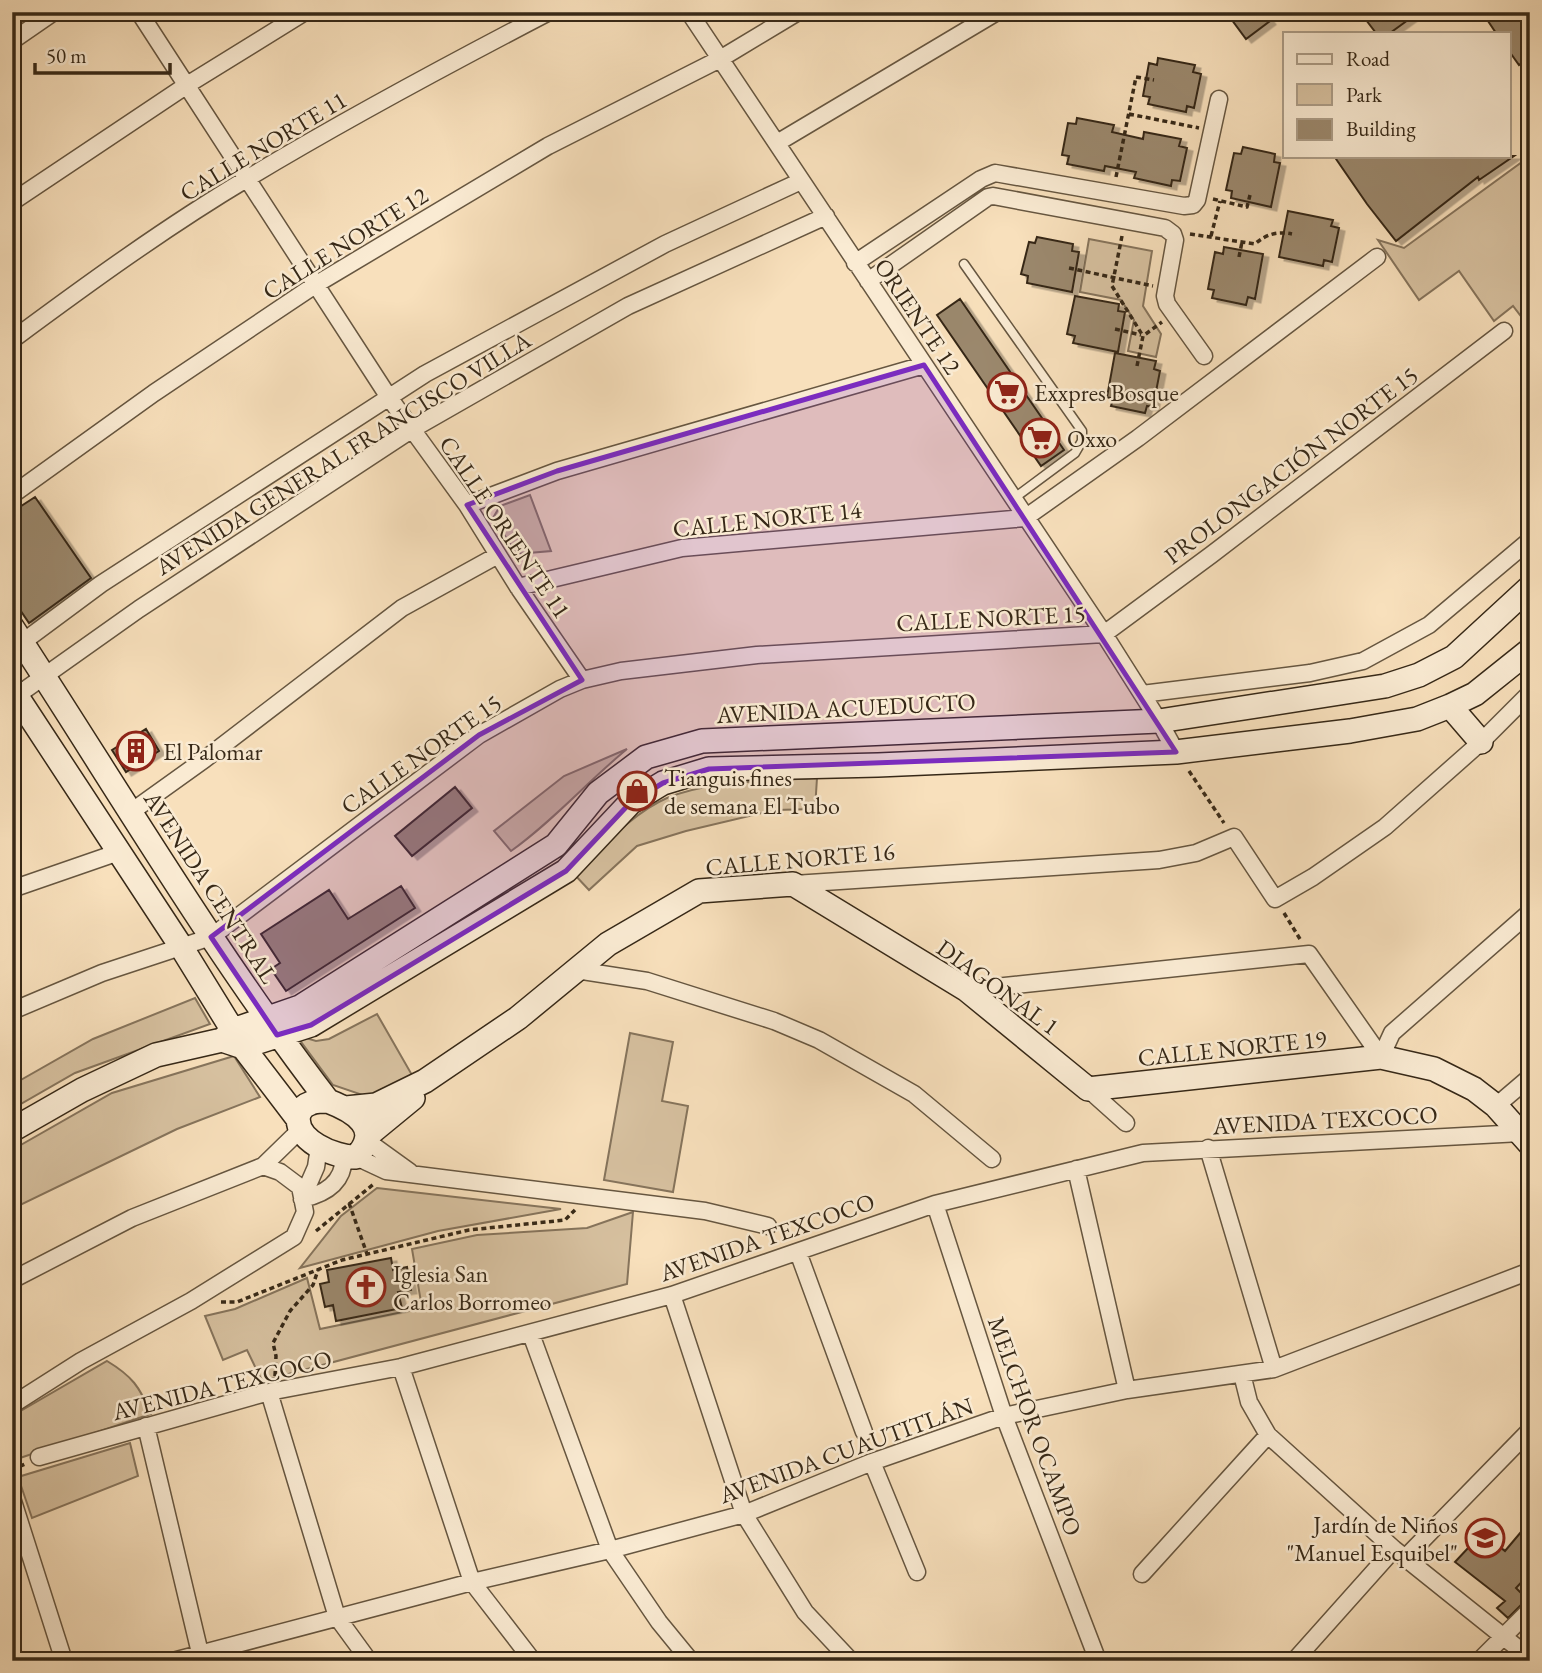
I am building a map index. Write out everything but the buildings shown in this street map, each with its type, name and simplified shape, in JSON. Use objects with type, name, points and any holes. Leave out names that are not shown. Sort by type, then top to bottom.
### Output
[{"type":"street","points":[[12,41],[54,12]]},
{"type":"street","name":"CALLE ORIENTE 11","points":[[139,12],[388,396],[467,505],[518,587],[582,680]]},
{"type":"street","points":[[12,202],[187,85],[305,12]]},
{"type":"street","name":"CALLE NORTE 11","points":[[12,340],[96,277],[246,179],[428,75],[550,12]]},
{"type":"street","name":"ORIENTE 12","points":[[689,12],[1104,634],[1159,720],[1176,752]]},
{"type":"street","name":"CALLE NORTE 12","points":[[12,495],[154,393],[315,285],[548,146],[720,59],[798,12]]},
{"type":"street","points":[[777,143],[998,12]]},
{"type":"street","points":[[855,263],[988,174],[1001,173],[1169,204],[1189,207],[1194,205],[1220,99]]},
{"type":"street","name":"AVENIDA GENERAL FRANCISCO VILLA","points":[[15,639],[425,373],[665,244],[801,181]]},
{"type":"street","points":[[868,281],[993,196],[1167,229],[1173,234],[1174,246],[1166,288],[1167,304],[1204,356]]},
{"type":"street","points":[[1167,229],[1169,204]]},
{"type":"street","name":"AVENIDA GENERAL FRANCISCO VILLA","points":[[14,695],[225,551],[411,430],[628,306],[826,216]]},
{"type":"street","points":[[1025,518],[1138,438],[1377,257]]},
{"type":"street","name":"PROLONGACIÓN NORTE 15","points":[[1104,634],[1504,331]]},
{"type":"street","points":[[467,505],[557,471],[924,365]]},
{"type":"street","name":"CALLE NORTE 14","points":[[518,587],[682,548],[1025,518]]},
{"type":"street","points":[[1142,694],[1310,673],[1363,661],[1429,625],[1530,540]]},
{"type":"street","points":[[131,812],[205,759],[402,608],[498,555]]},
{"type":"street","name":"AVENIDA ACUEDUCTO","points":[[272,1027],[556,845],[598,793],[646,757],[702,741],[1159,720],[1385,686],[1419,675],[1454,657],[1530,587]]},
{"type":"street","name":"CALLE NORTE 15","points":[[12,1011],[103,974],[211,937],[479,736],[560,689],[582,680],[621,671],[757,655],[1104,634]]},
{"type":"street","name":"AVENIDA CENTRAL","points":[[15,639],[44,675],[211,937],[272,1027],[337,1104]]},
{"type":"street","name":"AVENIDA ACUEDUCTO","points":[[12,1130],[82,1090],[156,1055],[233,1039],[272,1027],[311,1025],[566,872],[630,803],[663,783],[675,779],[709,769],[878,765],[1176,752],[1350,731],[1417,719],[1450,706],[1475,694],[1530,650]]},
{"type":"street","points":[[1234,837],[1275,899],[1313,877],[1385,827],[1481,742],[1530,693]]},
{"type":"street","points":[[14,695],[182,948],[233,1039],[312,1143],[319,1147],[359,1148],[412,1173]]},
{"type":"street","points":[[1450,706],[1481,742]]},
{"type":"street","name":"CALLE NORTE 16","points":[[337,1104],[376,1105],[425,1081],[518,1018],[608,944],[699,891],[1159,860],[1196,853],[1234,837]]},
{"type":"street","points":[[12,889],[119,852]]},
{"type":"street","name":"DIAGONAL 1","points":[[793,884],[967,990],[1088,1089],[1125,1123]]},
{"type":"street","points":[[1381,1058],[1392,1033],[1530,912]]},
{"type":"street","points":[[967,990],[1309,954],[1381,1058]]},
{"type":"street","points":[[576,971],[646,981],[774,1021],[819,1040],[914,1094],[992,1158]]},
{"type":"street","name":"CALLE NORTE 19","points":[[1088,1089],[1381,1058],[1434,1069],[1474,1089],[1496,1106],[1525,1139]]},
{"type":"street","points":[[1496,1106],[1530,1077]]},
{"type":"street","name":"CALLE NORTE 16","points":[[359,1148],[413,1098],[425,1081]]},
{"type":"street","points":[[12,1280],[132,1217],[269,1161],[299,1124],[301,1109],[310,1103],[337,1104],[361,1119],[359,1148],[330,1189],[302,1199]]},
{"type":"street","name":"AVENIDA TEXCOCO","points":[[39,1457],[269,1392],[401,1367],[531,1334],[672,1295],[935,1204],[1143,1153],[1209,1148],[1525,1139]]},
{"type":"street","points":[[302,1199],[316,1167],[319,1147]]},
{"type":"street","points":[[359,1148],[386,1171],[705,1211],[768,1226]]},
{"type":"street","points":[[1209,1148],[1274,1370]]},
{"type":"street","points":[[12,1405],[81,1361],[191,1301],[294,1237],[305,1212],[300,1188],[269,1161]]},
{"type":"street","points":[[1076,1169],[1127,1390]]},
{"type":"street","name":"MELCHOR OCAMPO","points":[[935,1204],[1004,1416],[1098,1661]]},
{"type":"street","points":[[798,1252],[864,1432]]},
{"type":"street","name":"AVENIDA CUAUTITLÁN","points":[[173,1661],[202,1657],[337,1617],[744,1514],[872,1462],[1004,1416],[1127,1390],[1274,1370],[1530,1271]]},
{"type":"street","points":[[672,1295],[744,1514],[805,1612],[851,1661]]},
{"type":"street","points":[[531,1334],[610,1550],[659,1622],[691,1661]]},
{"type":"street","points":[[401,1367],[472,1582],[533,1661]]},
{"type":"street","points":[[1242,1374],[1249,1402],[1268,1435],[1400,1553],[1530,1658]]},
{"type":"street","points":[[269,1392],[337,1617],[369,1661]]},
{"type":"street","points":[[146,1426],[202,1657]]},
{"type":"street","points":[[1294,1661],[1400,1553],[1530,1430]]},
{"type":"street","points":[[1142,1574],[1268,1435]]},
{"type":"street","points":[[872,1462],[918,1572]]},
{"type":"street","points":[[12,1497],[64,1661]]},
{"type":"street","points":[[1479,1661],[1530,1610]]},
{"type":"lane","points":[[964,264],[1082,431],[1082,442],[1075,453],[1013,499]]},
{"type":"path","points":[[1113,193],[1136,77],[1154,80]]},
{"type":"path","points":[[1129,114],[1212,131]]},
{"type":"path","points":[[1198,195],[1247,207],[1250,195]]},
{"type":"path","points":[[1211,237],[1220,201]]},
{"type":"path","points":[[1126,220],[1112,286],[1143,335],[1137,366]]},
{"type":"path","points":[[1167,229],[1255,244],[1263,236],[1282,232],[1292,234]]},
{"type":"path","points":[[1239,257],[1242,242]]},
{"type":"path","points":[[1069,268],[1166,288]]},
{"type":"path","points":[[1115,329],[1143,335],[1174,313]]},
{"type":"path","points":[[1176,752],[1234,837]]},
{"type":"path","points":[[1275,899],[1309,954]]},
{"type":"path","points":[[294,1237],[313,1233],[386,1171]]},
{"type":"path","points":[[191,1301],[237,1302],[318,1270],[368,1254],[469,1230],[565,1220],[589,1196]]},
{"type":"path","points":[[349,1203],[368,1254]]},
{"type":"path","points":[[269,1392],[276,1371],[273,1343],[290,1311],[313,1285],[318,1270]]},
{"type":"path","points":[[12,1453],[12,1459]]},
{"type":"highlighted area","points":[[924,365],[1176,752],[709,769],[663,783],[630,803],[566,871],[311,1025],[277,1035],[211,937],[479,735],[582,680],[467,505],[557,471]]},
{"type":"green space","points":[[12,12],[35,12],[12,29]]},
{"type":"green space","points":[[1530,156],[1530,328],[1513,306],[1494,321],[1459,271],[1419,300],[1378,240],[1404,248]]},
{"type":"green space","points":[[1089,239],[1152,251],[1143,306],[1161,334],[1156,357],[1128,351],[1134,320],[1121,300],[1080,292]]},
{"type":"green space","points":[[530,495],[551,551],[517,554],[493,518],[500,506]]},
{"type":"green space","points":[[627,749],[511,851],[494,831],[564,776]]},
{"type":"green space","points":[[817,778],[815,809],[775,810],[686,831],[637,846],[589,890],[574,874],[629,822],[667,798],[721,785]]},
{"type":"green space","points":[[195,998],[210,1024],[75,1073],[12,1109],[12,1085],[93,1039]]},
{"type":"green space","points":[[377,1014],[416,1082],[380,1101],[333,1085],[296,1035],[316,1041],[329,1039]]},
{"type":"green space","points":[[630,1033],[673,1042],[662,1101],[688,1106],[673,1192],[604,1180]]},
{"type":"green space","points":[[234,1056],[260,1097],[177,1129],[12,1209],[12,1150],[112,1093]]},
{"type":"green space","points":[[377,1188],[561,1209],[438,1231],[300,1268],[341,1216]]},
{"type":"green space","points":[[633,1212],[627,1284],[262,1381],[247,1350],[223,1360],[205,1316],[235,1309],[307,1278],[320,1329],[422,1308],[412,1249],[477,1235],[587,1228]]},
{"type":"green space","points":[[107,1361],[134,1383],[151,1414],[20,1458],[12,1443],[12,1416]]},
{"type":"green space","points":[[130,1443],[138,1476],[32,1518],[18,1477]]},
{"type":"place","name":"Exxpres Bosque","points":[[1007,392]]},
{"type":"place","name":"Oxxo","points":[[1040,438]]},
{"type":"place","name":"El Palomar","points":[[136,751]]},
{"type":"place","name":"Tianguis fines de semana El Tubo","points":[[637,791]]},
{"type":"place","name":"Iglesia San Carlos Borromeo","points":[[366,1287]]},
{"type":"place","name":"Jardín de Niños \"Manuel Esquibel\"","points":[[1485,1538]]}]
